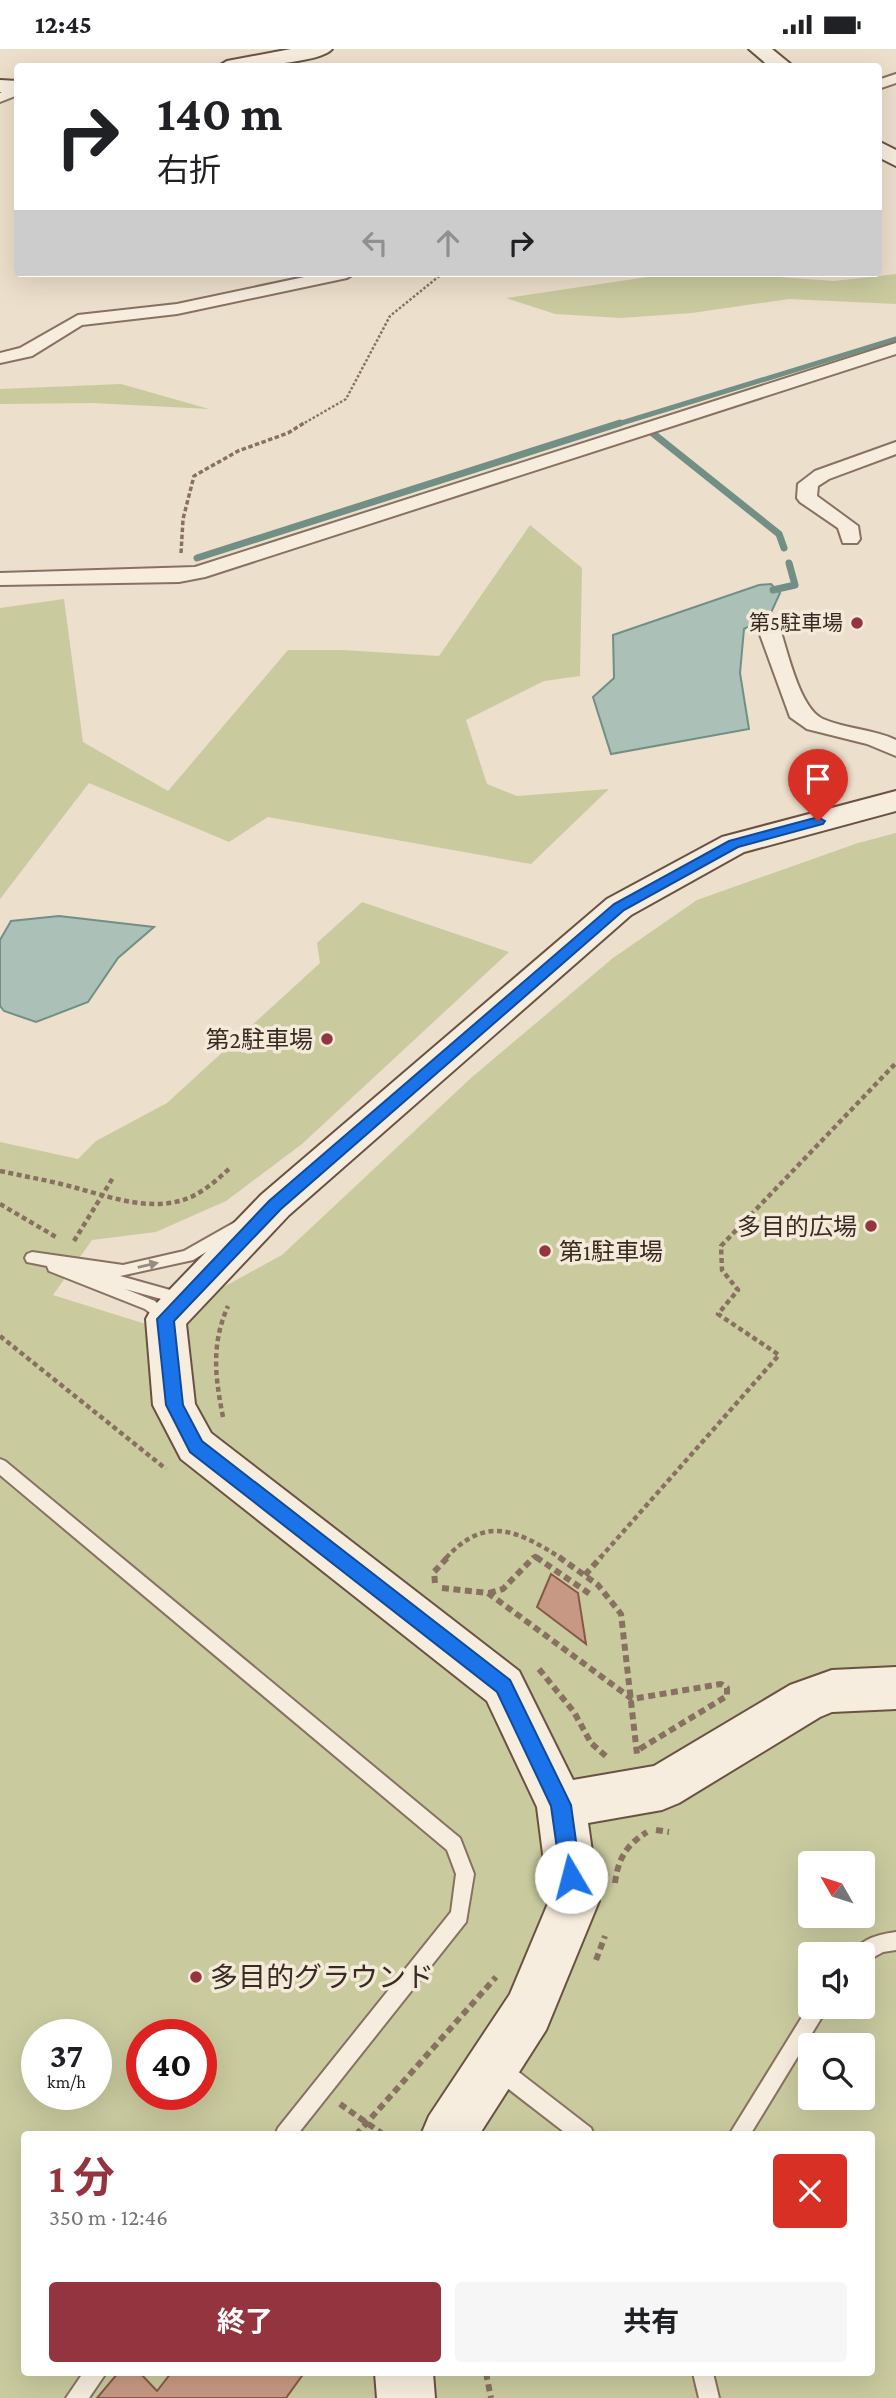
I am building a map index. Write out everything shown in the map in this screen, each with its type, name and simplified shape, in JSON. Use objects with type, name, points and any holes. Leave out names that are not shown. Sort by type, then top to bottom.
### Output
[{"type":"street","points":[[248,63],[322,49]]},
{"type":"street","points":[[759,49],[778,63]]},
{"type":"street","points":[[0,358],[26,352],[78,320],[177,309],[328,277]]},
{"type":"street","points":[[0,579],[179,576],[258,555],[679,416],[896,348]]},
{"type":"street","points":[[850,539],[848,526],[807,498],[808,484],[822,475],[896,448]]},
{"type":"street","points":[[769,629],[798,712],[815,724],[875,739],[896,750]]},
{"type":"street","points":[[451,2131],[528,2012],[574,1901],[561,1805],[503,1686],[196,1446],[174,1405],[175,1309],[275,1205],[619,907],[733,844],[896,801]]},
{"type":"street","points":[[561,1805],[662,1787],[806,1700],[832,1691],[896,1688]]},
{"type":"street","points":[[404,2376],[406,2398]]},
{"type":"lane","points":[[32,1258],[123,1271],[188,1256],[275,1205]]},
{"type":"lane","points":[[32,1258],[150,1305],[175,1309]]},
{"type":"lane","points":[[32,1258],[175,1309]]},
{"type":"lane","points":[[0,1466],[454,1844],[465,1874],[460,1916],[288,2131]]},
{"type":"lane","points":[[875,1946],[896,1941]]},
{"type":"lane","points":[[742,2131],[812,2019]]},
{"type":"lane","points":[[493,2065],[579,2131]]},
{"type":"lane","points":[[76,2398],[94,2376]]},
{"type":"lane","points":[[704,2376],[709,2398]]},
{"type":"path","points":[[179,576],[183,519],[194,476],[238,451],[288,433],[345,399],[354,387],[390,316],[438,277]]},
{"type":"path","points":[[585,1575],[779,1356],[718,1314],[737,1290],[722,1270],[721,1246],[896,1063]]},
{"type":"path","points":[[0,1171],[118,1201],[157,1206],[188,1199],[213,1186],[230,1168]]},
{"type":"path","points":[[71,1246],[114,1175]]},
{"type":"path","points":[[0,1204],[61,1239]]},
{"type":"path","points":[[229,1425],[223,1416],[213,1368],[218,1327],[233,1294]]},
{"type":"path","points":[[0,1336],[172,1474]]},
{"type":"path","points":[[450,1595],[435,1583],[434,1572],[463,1540],[486,1531],[509,1530],[530,1537],[612,1596],[621,1614],[636,1741]]},
{"type":"path","points":[[441,1588],[488,1593],[503,1589],[535,1556],[590,1594]]},
{"type":"path","points":[[488,1593],[632,1699],[721,1684],[727,1688],[727,1696],[637,1750]]},
{"type":"path","points":[[536,1667],[574,1712],[591,1742],[607,1758],[617,1761]]},
{"type":"path","points":[[359,2131],[453,2029],[505,1967]]},
{"type":"path","points":[[321,2090],[378,2131]]},
{"type":"path","points":[[487,2376],[491,2398]]},
{"type":"green space","points":[[896,274],[896,304],[789,299],[692,313],[621,318],[555,314],[506,298],[647,277],[778,277],[834,281]]},
{"type":"green space","points":[[121,384],[209,409],[93,403],[0,404],[0,389]]},
{"type":"green space","points":[[530,525],[582,568],[580,676],[544,681],[466,720],[487,784],[517,796],[609,789],[531,864],[268,817],[229,842],[89,783],[0,899],[0,608],[64,599],[83,742],[168,791],[288,650],[343,650],[439,656]]},
{"type":"green space","points":[[896,833],[896,2398],[0,2398],[0,1142],[78,1159],[96,1141],[167,1103],[320,963],[317,943],[362,902],[509,952],[302,1144],[226,1201],[156,1232],[92,1240],[53,1295],[152,1326],[282,1255],[471,1078],[613,958],[697,900],[858,843]]},
{"type":"shaded area","points":[[771,584],[780,593],[769,617],[744,629],[740,673],[749,729],[611,754],[593,697],[614,678],[613,635],[759,585]]},
{"type":"shaded area","points":[[59,916],[154,927],[118,958],[88,1002],[36,1022],[4,1011],[0,1006],[0,940],[11,921]]},
{"type":"building","points":[[551,1574],[578,1593],[586,1644],[537,1607]]},
{"type":"building","points":[[115,2376],[143,2376],[157,2391],[169,2376],[302,2376],[286,2398],[97,2398]]},
{"type":"waterway","points":[[615,425],[896,339]]},
{"type":"waterway","points":[[197,558],[620,423]]},
{"type":"waterway","points":[[650,431],[779,534],[784,548]]},
{"type":"waterway","points":[[773,590],[795,585],[789,563]]},
{"type":"place","name":"第5駐車場","points":[[857,623]]},
{"type":"place","name":"第2駐車場","points":[[327,1039]]},
{"type":"place","name":"多目的広場","points":[[871,1226]]},
{"type":"place","name":"第1駐車場","points":[[545,1251]]},
{"type":"place","name":"多目的グラウンド","points":[[196,1977]]},
{"type":"route","points":[[571,1877],[561,1805],[503,1686],[196,1446],[174,1405],[166,1319],[275,1205],[619,907],[733,844],[818,821]]}]
